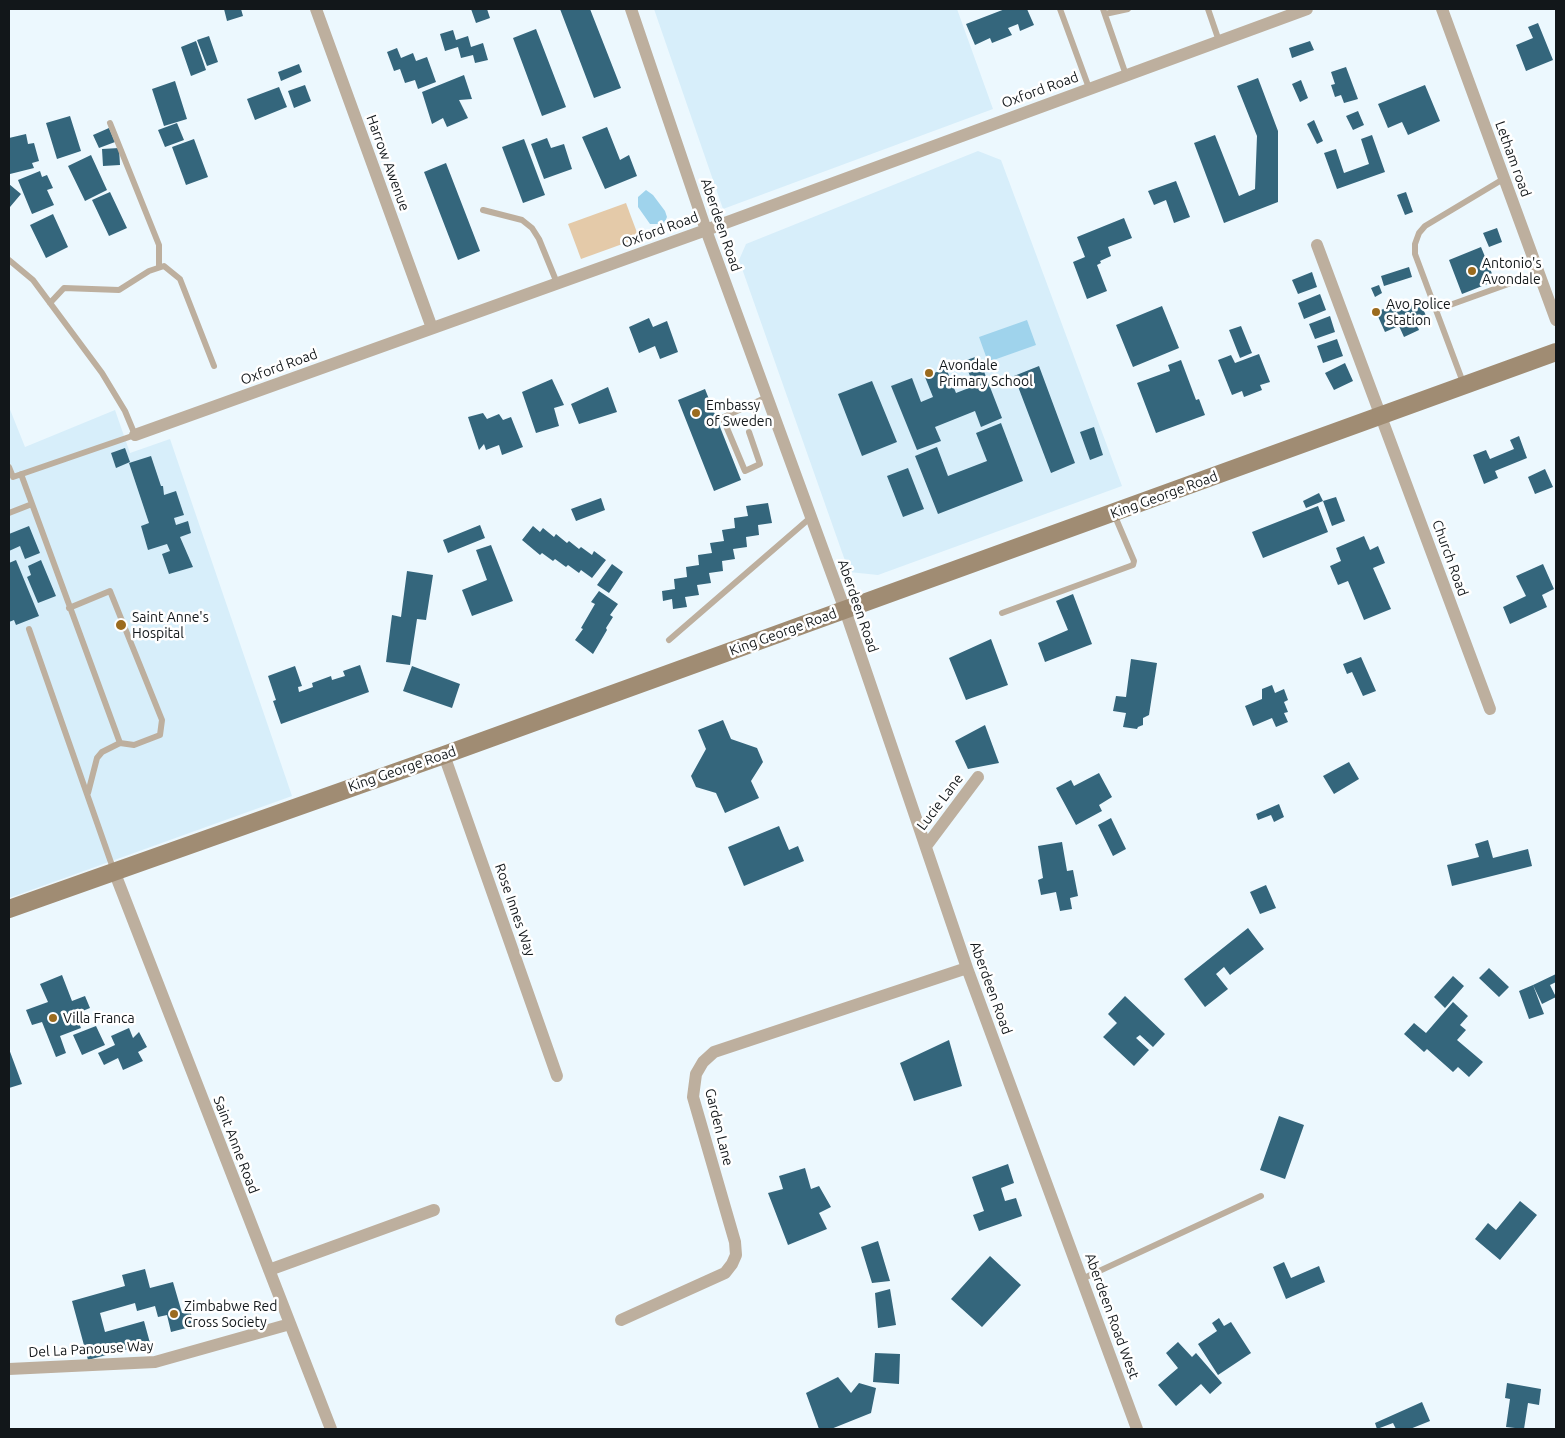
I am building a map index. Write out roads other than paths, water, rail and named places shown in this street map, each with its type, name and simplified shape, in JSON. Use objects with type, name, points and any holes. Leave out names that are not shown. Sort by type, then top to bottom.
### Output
[{"type":"main road","name":"King George Road","points":[[9,909],[444,755],[1556,352]]},
{"type":"street","name":"Harrow Awenue","points":[[316,9],[432,328]]},
{"type":"street","name":"Aberdeen Road","points":[[632,9],[706,230],[845,610],[885,731],[927,845],[967,968],[1058,1212]]},
{"type":"street","name":"Oxford Road","points":[[135,435],[706,230],[1307,9]]},
{"type":"street","name":"Letham road","points":[[1442,9],[1556,320]]},
{"type":"street","name":"Church Road","points":[[1317,245],[1490,709]]},
{"type":"street","name":"Rose Innes Way","points":[[444,755],[557,1076]]},
{"type":"street","name":"Lucie Lane","points":[[927,845],[978,777]]},
{"type":"street","name":"Saint Anne Road","points":[[114,871],[331,1429]]},
{"type":"street","name":"Garden Lane","points":[[621,1320],[724,1272],[732,1264],[736,1256],[735,1242],[693,1097],[696,1074],[704,1062],[714,1052],[967,968]]},
{"type":"street","points":[[269,1270],[434,1210]]},
{"type":"street","name":"Aberdeen Road West","points":[[1058,1212],[1137,1429]]},
{"type":"street","name":"Del La Panouse Way","points":[[9,1369],[155,1362],[290,1324]]},
{"type":"lane","points":[[1060,9],[1089,88]]},
{"type":"lane","points":[[1126,75],[1104,11],[1128,9]]},
{"type":"lane","points":[[1208,9],[1218,41]]},
{"type":"lane","points":[[110,123],[159,245],[159,267]]},
{"type":"lane","points":[[1464,385],[1415,254],[1415,244],[1419,233],[1426,226],[1504,178]]},
{"type":"lane","points":[[483,210],[522,220],[532,228],[539,239],[556,283]]},
{"type":"lane","points":[[9,260],[33,280],[102,373],[125,411],[135,435],[13,477],[9,467]]},
{"type":"lane","points":[[50,303],[64,288],[119,290],[164,266],[180,279],[214,366]]},
{"type":"lane","points":[[1436,310],[1539,272]]},
{"type":"lane","points":[[750,432],[760,464],[745,471],[724,417],[767,397]]},
{"type":"lane","points":[[21,474],[120,743]]},
{"type":"lane","points":[[9,513],[32,504]]},
{"type":"lane","points":[[1002,612],[1133,565],[1134,561],[1114,513]]},
{"type":"lane","points":[[669,640],[810,518]]},
{"type":"lane","points":[[69,608],[110,592],[162,720],[160,735],[134,745],[120,743],[102,752],[97,758],[88,793]]},
{"type":"lane","points":[[29,629],[114,871]]},
{"type":"lane","points":[[1082,1280],[1261,1196]]},
{"type":"water","points":[[646,190],[653,195],[665,211],[667,217],[664,224],[650,224],[638,207],[638,197]]},
{"type":"water","points":[[1027,320],[1036,345],[988,362],[979,337]]},
{"type":"place","name":"Antonio's Avondale","points":[[1472,271]]},
{"type":"place","name":"Avo Police Station","points":[[1376,312]]},
{"type":"place","name":"Avondale Primary School","points":[[929,373]]},
{"type":"place","name":"Embassy of Sweden","points":[[696,413]]},
{"type":"place","name":"Saint Anne's Hospital","points":[[121,625]]},
{"type":"place","name":"Villa Franca","points":[[53,1018]]},
{"type":"place","name":"Zimbabwe Red Cross Society","points":[[174,1314]]}]
